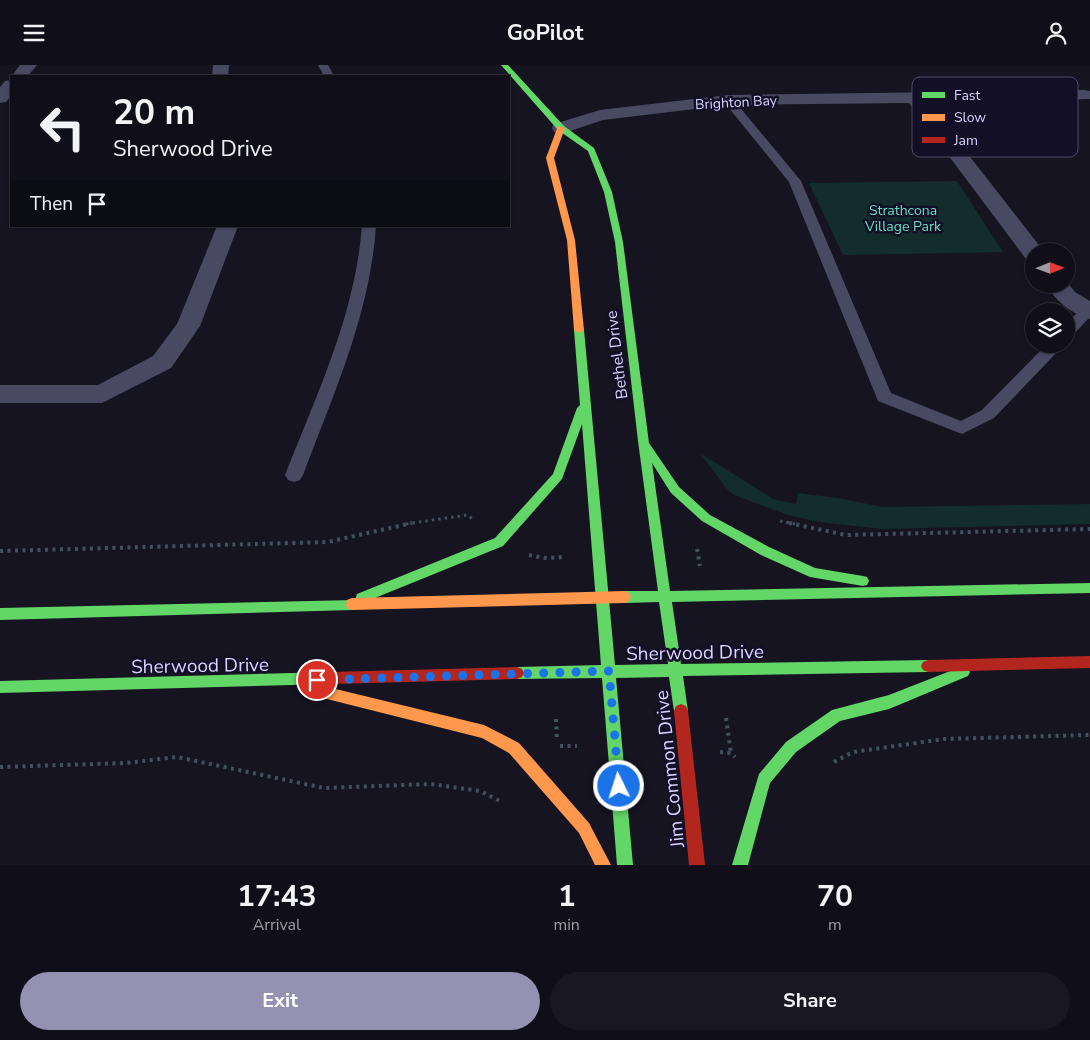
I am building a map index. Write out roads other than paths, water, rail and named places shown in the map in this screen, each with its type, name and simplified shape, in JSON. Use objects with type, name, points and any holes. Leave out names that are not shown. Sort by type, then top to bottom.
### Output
[{"type":"main road","name":"Bethel Drive","points":[[504,65],[561,128],[591,150],[608,192],[619,242],[643,441],[666,595]]},
{"type":"main road","name":"Bethel Drive","points":[[561,128],[550,158],[571,240],[609,671]]},
{"type":"main road","points":[[344,605],[499,542],[558,476],[585,397]]},
{"type":"main road","points":[[643,441],[675,490],[706,518],[765,551],[814,573],[929,592]]},
{"type":"main road","points":[[0,614],[666,595],[1090,588]]},
{"type":"main road","name":"Jim Common Drive","points":[[666,595],[697,865]]},
{"type":"main road","name":"Sherwood Drive","points":[[0,687],[676,669],[978,666],[1090,662]]},
{"type":"main road","points":[[740,865],[764,779],[791,747],[837,715],[889,702],[978,666]]},
{"type":"main road","points":[[609,671],[625,865]]},
{"type":"main road","points":[[278,681],[484,731],[514,748],[584,828],[603,865]]},
{"type":"street","points":[[20,75],[28,65]]},
{"type":"street","points":[[0,98],[10,86]]},
{"type":"street","name":"Brighton Bay","points":[[1078,95],[1084,95]]},
{"type":"street","name":"Brighton Bay","points":[[561,128],[600,115],[728,100],[912,97]]},
{"type":"street","points":[[960,157],[1026,243]]},
{"type":"street","points":[[0,394],[102,394],[162,362],[188,326],[228,227]]},
{"type":"street","points":[[1064,293],[1089,311]]},
{"type":"lane","points":[[728,100],[796,181],[884,397],[962,428],[988,414],[1047,353]]},
{"type":"lane","points":[[294,475],[338,360],[361,288],[369,243],[369,227]]},
{"type":"lane","points":[[1075,324],[1089,311]]},
{"type":"park label","name":"Strathcona Village Park","points":[[903,218]]}]
